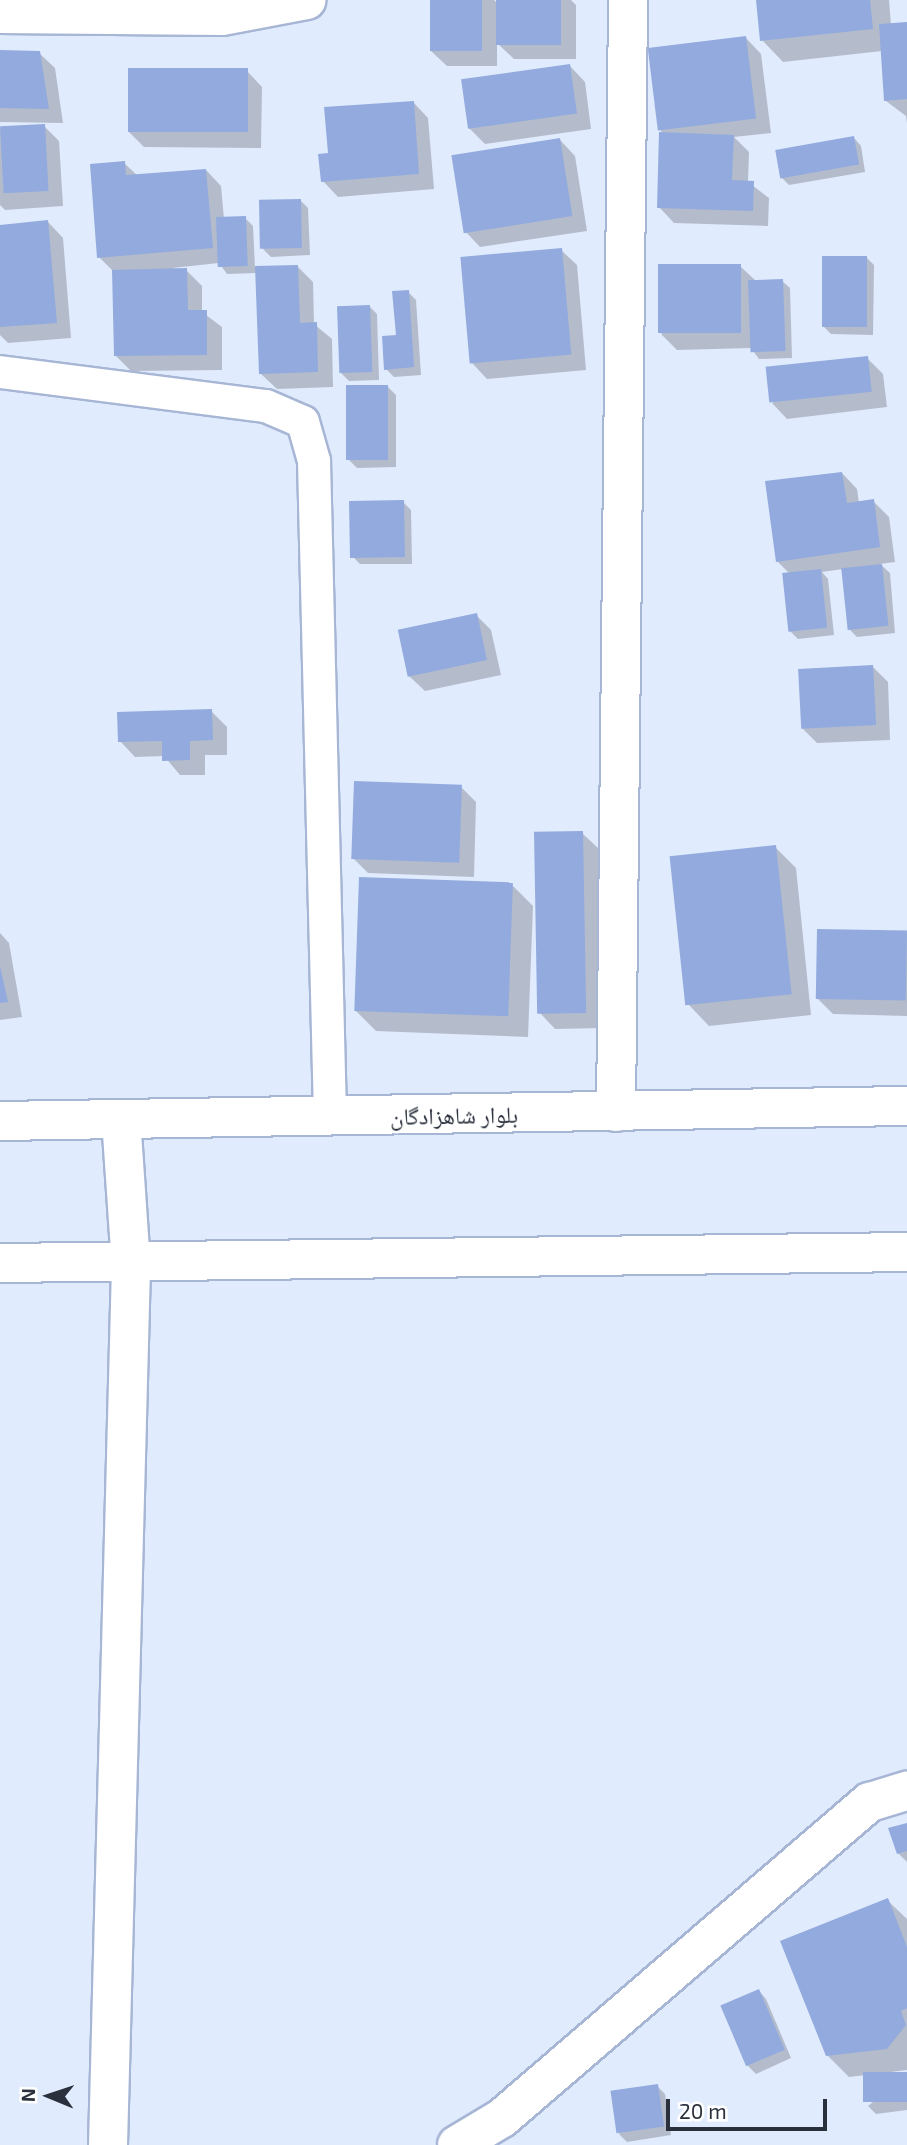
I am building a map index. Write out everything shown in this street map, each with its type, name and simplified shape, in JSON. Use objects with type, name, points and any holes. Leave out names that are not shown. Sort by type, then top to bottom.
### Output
[{"type":"street","points":[[0,14],[222,16],[307,0]]},
{"type":"street","points":[[616,1112],[628,0]]},
{"type":"street","name":"بلوار شاهزادگان","points":[[0,1121],[907,1106]]},
{"type":"street","points":[[108,2145],[131,1265],[121,1119]]},
{"type":"street","points":[[0,1263],[131,1265],[907,1252]]},
{"type":"street","points":[[457,2145],[502,2132],[870,1802],[907,1791]]},
{"type":"lane","points":[[0,372],[266,406],[303,422],[314,461],[330,1116]]},
{"type":"building","points":[[430,0],[482,0],[482,51],[430,51]]},
{"type":"building","points":[[496,0],[561,0],[561,45],[496,45]]},
{"type":"building","points":[[756,0],[870,0],[873,29],[760,41]]},
{"type":"building","points":[[907,22],[907,99],[884,101],[879,24]]},
{"type":"building","points":[[746,36],[756,118],[658,130],[648,48]]},
{"type":"building","points":[[0,50],[40,51],[49,109],[0,108]]},
{"type":"building","points":[[570,64],[577,114],[468,129],[461,79]]},
{"type":"building","points":[[128,68],[248,68],[248,132],[128,132]]},
{"type":"building","points":[[414,101],[419,174],[321,182],[318,154],[328,153],[324,107]]},
{"type":"building","points":[[45,124],[49,191],[4,193],[0,126]]},
{"type":"building","points":[[659,132],[734,135],[732,180],[754,181],[753,211],[657,208]]},
{"type":"building","points":[[854,136],[859,165],[780,178],[775,150]]},
{"type":"building","points":[[560,138],[572,216],[464,233],[451,155]]},
{"type":"building","points":[[125,161],[126,175],[206,169],[213,248],[97,258],[90,164]]},
{"type":"building","points":[[301,199],[302,248],[260,249],[259,200]]},
{"type":"building","points":[[246,216],[248,266],[218,267],[216,217]]},
{"type":"building","points":[[48,220],[57,323],[0,327],[0,225]]},
{"type":"building","points":[[562,248],[571,355],[470,363],[460,257]]},
{"type":"building","points":[[822,256],[867,256],[867,327],[822,327]]},
{"type":"building","points":[[658,264],[741,264],[741,333],[658,333]]},
{"type":"building","points":[[298,265],[300,323],[317,322],[318,372],[259,374],[255,266]]},
{"type":"building","points":[[187,268],[188,310],[207,310],[207,355],[114,356],[112,270]]},
{"type":"building","points":[[783,279],[786,351],[751,352],[748,280]]},
{"type":"building","points":[[409,290],[414,367],[384,370],[382,336],[396,335],[392,291]]},
{"type":"building","points":[[370,305],[372,372],[339,373],[337,306]]},
{"type":"building","points":[[868,356],[872,392],[769,403],[766,367]]},
{"type":"building","points":[[346,385],[388,385],[388,460],[346,460]]},
{"type":"building","points":[[842,472],[847,503],[874,499],[880,547],[776,562],[765,481]]},
{"type":"building","points":[[404,500],[405,557],[350,558],[349,501]]},
{"type":"building","points":[[882,564],[888,626],[848,630],[841,568]]},
{"type":"building","points":[[821,569],[827,628],[788,632],[782,573]]},
{"type":"building","points":[[477,613],[487,660],[408,677],[398,630]]},
{"type":"building","points":[[873,665],[876,725],[801,729],[798,669]]},
{"type":"building","points":[[212,709],[213,740],[190,741],[190,760],[162,761],[162,741],[118,742],[117,712]]},
{"type":"building","points":[[354,781],[462,785],[459,863],[351,859]]},
{"type":"building","points":[[583,831],[586,1013],[537,1014],[534,832]]},
{"type":"building","points":[[776,845],[792,994],[685,1005],[670,856]]},
{"type":"building","points":[[359,877],[513,882],[508,1016],[354,1011]]},
{"type":"building","points":[[817,929],[907,931],[906,1001],[816,999]]},
{"type":"building","points":[[0,966],[8,1002],[0,1003]]},
{"type":"building","points":[[907,1823],[907,1851],[897,1854],[888,1828]]},
{"type":"building","points":[[888,1898],[907,1947],[907,2008],[901,2011],[906,2025],[887,2049],[826,2056],[780,1941]]},
{"type":"building","points":[[759,1989],[785,2050],[746,2066],[720,2005]]},
{"type":"building","points":[[863,2072],[907,2072],[907,2102],[863,2102]]},
{"type":"building","points":[[658,2084],[664,2127],[616,2133],[610,2091]]}]
